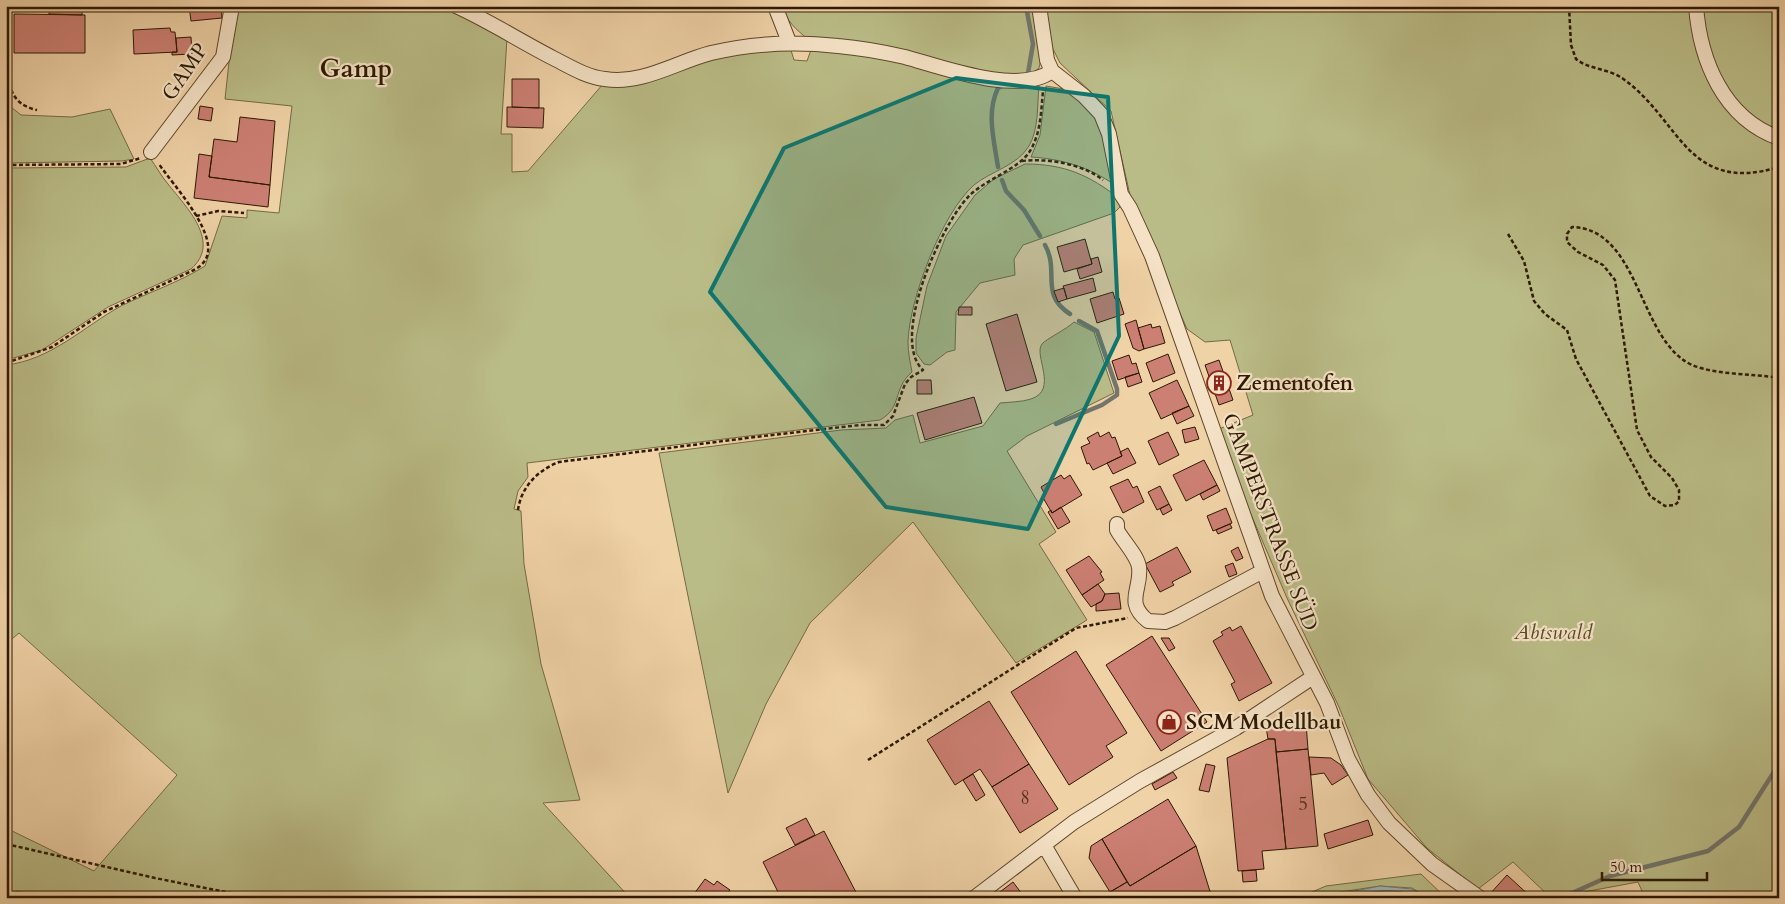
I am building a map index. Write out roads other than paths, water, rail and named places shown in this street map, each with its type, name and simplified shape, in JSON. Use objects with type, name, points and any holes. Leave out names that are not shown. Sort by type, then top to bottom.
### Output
[{"type":"street","name":"GAMP","points":[[151,152],[222,57],[232,6]]},
{"type":"street","points":[[456,6],[572,68],[604,79],[640,77],[709,54],[767,43],[789,42],[872,50],[978,78],[1016,80],[1048,74],[1039,6]]},
{"type":"street","points":[[775,6],[789,42]]},
{"type":"street","points":[[1696,6],[1705,59],[1718,87],[1743,116],[1762,130],[1779,138]]},
{"type":"street","name":"GAMPERSTRASSE SÜD","points":[[1048,74],[1084,96],[1101,114],[1109,134],[1121,194],[1130,208],[1152,256],[1272,596],[1338,728],[1348,759],[1368,795],[1389,823],[1415,849],[1480,898]]},
{"type":"street","points":[[1117,524],[1117,530],[1139,568],[1135,600],[1142,616],[1148,621],[1165,622],[1264,571]]},
{"type":"street","points":[[974,898],[1074,822],[1140,781],[1236,728],[1313,677]]},
{"type":"street","points":[[1044,845],[1076,898]]},
{"type":"water","points":[[1380,886],[1412,889],[1426,898],[1319,898]]},
{"type":"waterway","points":[[1026,6],[1033,44],[1028,73]]},
{"type":"waterway","points":[[998,167],[993,137],[992,107],[998,88],[1004,85]]},
{"type":"waterway","points":[[1002,180],[1006,191],[1024,210],[1040,236]]},
{"type":"waterway","points":[[1045,245],[1051,264],[1052,290],[1055,299],[1070,314]]},
{"type":"waterway","points":[[1056,424],[1102,405],[1117,395],[1117,389],[1097,331],[1079,321]]},
{"type":"waterway","points":[[1561,898],[1610,876],[1708,851],[1739,827],[1779,764]]},
{"type":"place","name":"Zementofen","points":[[1219,383]]},
{"type":"place","name":"SCM Modellbau","points":[[1169,722]]},
{"type":"district","name":"Gamp","points":[[356,68]]},
{"type":"park label","name":"Abtswald","points":[[1553,632]]}]
